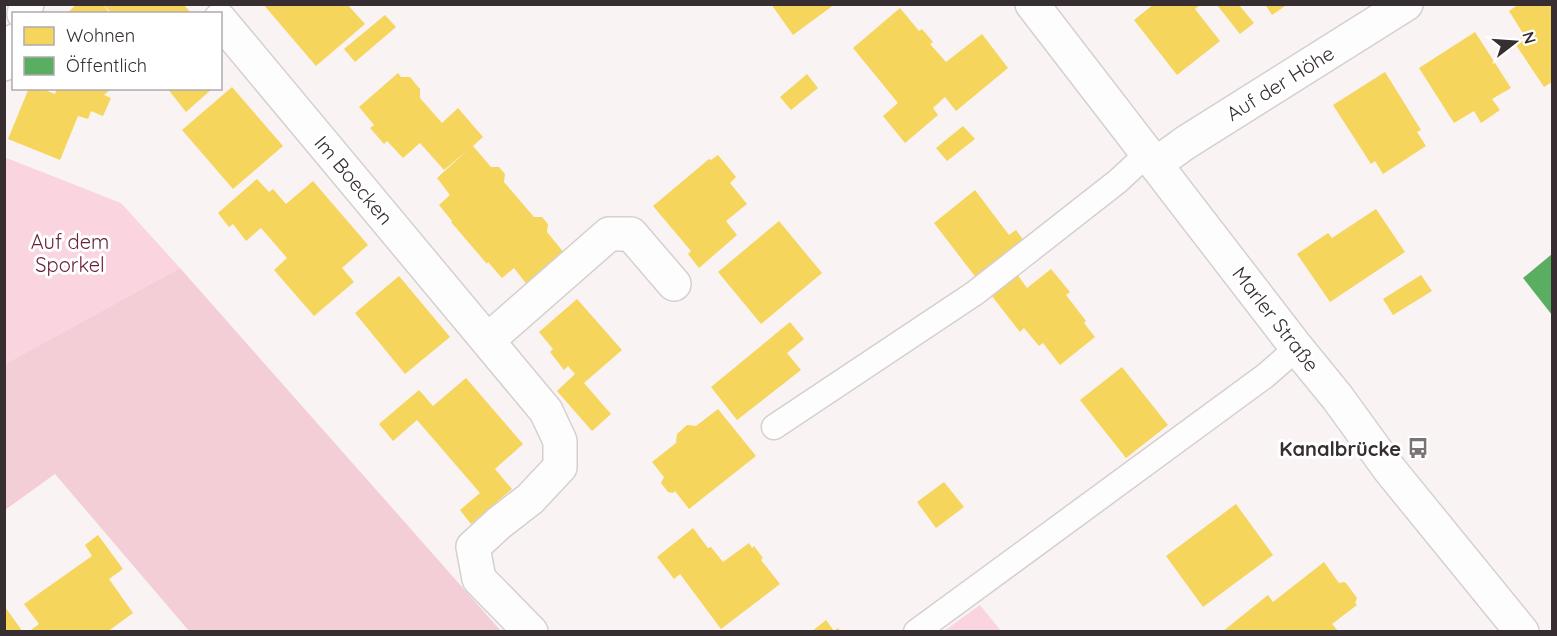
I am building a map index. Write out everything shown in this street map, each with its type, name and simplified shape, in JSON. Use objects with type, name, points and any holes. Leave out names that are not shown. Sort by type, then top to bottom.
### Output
[{"type":"street","name":"Marler Straße","points":[[1032,4],[1337,397],[1390,470],[1522,632]]},
{"type":"street","name":"Auf der Höhe","points":[[1152,159],[1185,143],[1406,4]]},
{"type":"street","name":"Im Boecken","points":[[222,22],[546,411],[560,441],[560,467],[530,499],[473,547],[479,579],[531,632]]},
{"type":"street","points":[[4,64],[12,46]]},
{"type":"street","points":[[488,340],[609,234],[631,234],[674,284]]},
{"type":"lane","points":[[774,427],[975,292],[1118,181],[1152,159]]},
{"type":"lane","points":[[916,632],[1237,397],[1297,348]]},
{"type":"green space","name":"Auf dem Sporkel","points":[[4,157],[121,203],[180,268],[5,364]]},
{"type":"green space","points":[[980,605],[1001,631],[944,631]]},
{"type":"shaded area","points":[[180,268],[501,631],[189,631],[55,474],[5,510],[5,364]]},
{"type":"building: Wohnen","points":[[77,4],[103,4],[109,12],[68,12]]},
{"type":"building: Wohnen","points":[[263,4],[347,4],[365,24],[316,66]]},
{"type":"building: Wohnen","points":[[771,4],[835,4],[793,35]]},
{"type":"building: Wohnen","points":[[1154,4],[1201,4],[1195,9],[1220,41],[1177,75],[1134,20]]},
{"type":"building: Wohnen","points":[[1265,4],[1288,4],[1272,15]]},
{"type":"building: Wohnen","points":[[1519,4],[1552,4],[1552,82],[1544,87],[1514,42],[1524,35],[1509,11]]},
{"type":"building: Wohnen","points":[[104,5],[184,5],[190,12],[110,12]]},
{"type":"building: Wohnen","points":[[1217,5],[1239,5],[1254,23],[1240,34]]},
{"type":"building: Wohnen","points":[[900,8],[919,31],[922,29],[933,42],[930,44],[946,62],[982,34],[1008,68],[956,111],[945,97],[933,108],[938,115],[905,143],[883,116],[898,103],[853,48]]},
{"type":"building: Wohnen","points":[[385,15],[396,27],[355,62],[344,49]]},
{"type":"building: Wohnen","points":[[1475,32],[1511,88],[1492,99],[1500,110],[1481,123],[1474,111],[1454,123],[1419,68]]},
{"type":"building: Wohnen","points":[[1385,72],[1421,130],[1417,132],[1426,146],[1383,174],[1375,161],[1371,164],[1333,105]]},
{"type":"building: Wohnen","points":[[398,73],[401,77],[410,77],[420,89],[420,98],[442,123],[458,108],[483,137],[473,146],[491,167],[499,167],[505,174],[504,182],[534,217],[542,217],[548,224],[547,232],[565,254],[528,286],[514,268],[502,278],[488,262],[487,264],[439,205],[450,195],[437,178],[469,149],[444,170],[420,143],[403,158],[387,141],[384,144],[370,128],[374,125],[359,107]]},
{"type":"building: Wohnen","points":[[807,74],[818,88],[791,110],[780,97]]},
{"type":"building: Wohnen","points":[[232,87],[283,146],[233,189],[182,130]]},
{"type":"building: Wohnen","points":[[28,90],[45,90],[55,94],[56,90],[110,90],[104,95],[111,98],[103,116],[91,111],[88,119],[78,116],[60,160],[8,139]]},
{"type":"building: Wohnen","points":[[169,90],[211,90],[186,112]]},
{"type":"building: Wohnen","points":[[963,126],[975,139],[947,161],[936,148]]},
{"type":"building: Wohnen","points":[[718,155],[736,177],[730,183],[747,204],[726,221],[737,235],[699,268],[688,254],[691,251],[653,206],[709,159]]},
{"type":"building: Wohnen","points":[[257,179],[269,192],[273,189],[286,204],[313,181],[368,245],[342,268],[354,282],[314,316],[274,270],[287,258],[261,228],[246,241],[233,224],[229,227],[218,213]]},
{"type":"building: Wohnen","points":[[975,190],[1009,235],[1016,230],[1025,242],[977,279],[934,223]]},
{"type":"building: Wohnen","points":[[1376,209],[1405,252],[1330,302],[1297,254],[1328,233],[1332,238]]},
{"type":"building: Wohnen","points":[[779,221],[822,273],[761,324],[718,272]]},
{"type":"building: Wohnen","points":[[1051,269],[1070,292],[1066,295],[1095,337],[1060,365],[1043,343],[1039,346],[1024,328],[1020,332],[991,295],[1017,274],[1027,288]]},
{"type":"building: Wohnen","points":[[1421,275],[1432,291],[1393,315],[1383,299]]},
{"type":"building: Wohnen","points":[[399,276],[450,337],[405,374],[355,313]]},
{"type":"building: Wohnen","points":[[577,299],[622,350],[584,383],[611,414],[592,431],[557,391],[575,374],[568,366],[564,370],[550,352],[553,349],[539,332]]},
{"type":"building: Wohnen","points":[[790,322],[804,339],[787,353],[801,370],[737,420],[711,387]]},
{"type":"building: Wohnen","points":[[1122,367],[1168,425],[1126,458],[1080,400]]},
{"type":"building: Wohnen","points":[[466,378],[523,444],[495,469],[512,489],[471,524],[460,510],[480,493],[417,420],[393,441],[379,424],[419,390],[433,406]]},
{"type":"building: Wohnen","points":[[718,409],[756,456],[689,509],[675,491],[668,492],[661,483],[664,477],[652,462],[676,443],[677,434],[687,425],[696,426]]},
{"type":"building: Wohnen","points":[[944,482],[964,507],[936,528],[917,502]]},
{"type":"building: Wohnen","points":[[1236,504],[1273,555],[1203,607],[1166,556]]},
{"type":"building: Wohnen","points":[[693,528],[708,548],[711,547],[723,562],[749,543],[752,548],[754,546],[763,558],[761,560],[780,584],[721,629],[680,574],[674,579],[657,557]]},
{"type":"building: Wohnen","points":[[98,535],[123,569],[109,579],[133,613],[107,632],[28,632],[39,624],[24,604],[92,556],[85,545]]},
{"type":"building: Wohnen","points":[[1324,562],[1339,583],[1346,583],[1357,598],[1355,603],[1357,605],[1332,624],[1339,632],[1222,632],[1268,595],[1273,602]]},
{"type":"building: Wohnen","points":[[5,607],[23,632],[5,632]]},
{"type":"building: Wohnen","points":[[826,620],[834,631],[838,628],[841,632],[811,632]]},
{"type":"building: Öffentlich","points":[[1552,254],[1552,315],[1523,278]]},
{"type":"place","name":"Kanalbrücke","points":[[1418,448]]}]
